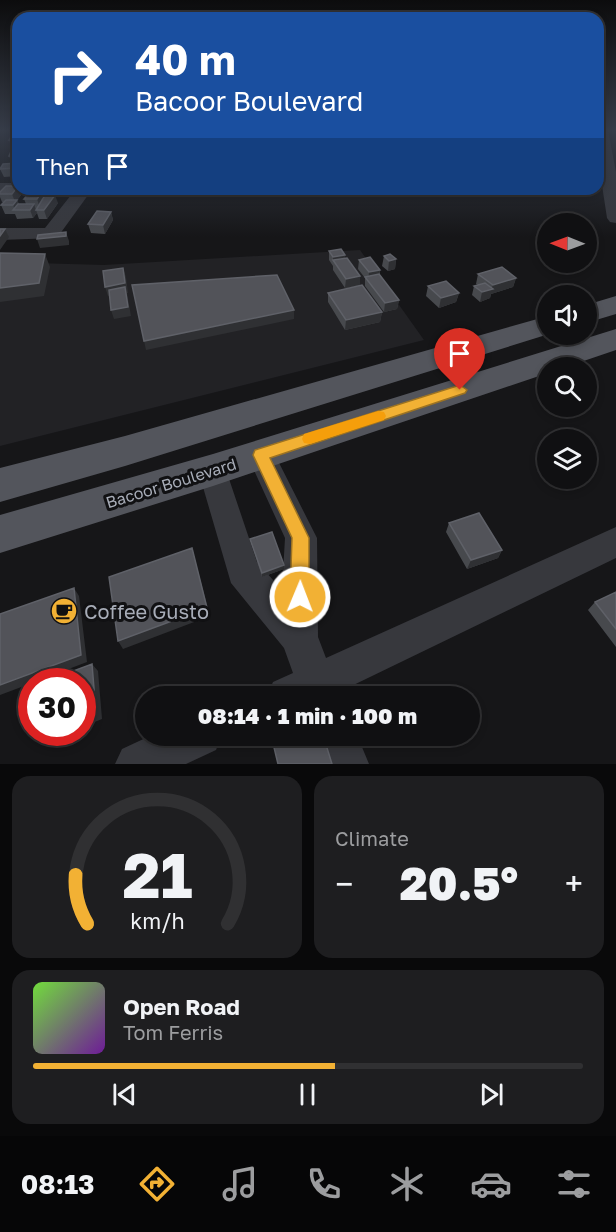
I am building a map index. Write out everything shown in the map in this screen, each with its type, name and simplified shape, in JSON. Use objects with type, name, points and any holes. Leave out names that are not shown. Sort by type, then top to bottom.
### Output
[{"type":"main road","points":[[597,311],[616,305]]},
{"type":"main road","points":[[0,485],[125,451],[537,328]]},
{"type":"main road","name":"Bacoor Boulevard","points":[[0,534],[261,455],[616,339]]},
{"type":"street","points":[[608,166],[616,218]]},
{"type":"street","points":[[0,234],[50,234],[80,195]]},
{"type":"street","points":[[261,455],[300,538],[299,637],[307,686]]},
{"type":"street","points":[[213,470],[243,571],[299,637]]},
{"type":"street","points":[[320,686],[616,542]]},
{"type":"street","points":[[137,764],[177,746]]},
{"type":"street","points":[[340,746],[347,764]]},
{"type":"shaded area","points":[[360,250],[424,340],[0,446],[0,262],[104,265]]},
{"type":"building","points":[[2,166],[12,166],[12,168],[0,169]]},
{"type":"building","points":[[6,186],[12,186],[12,194],[0,194]]},
{"type":"building","points":[[27,195],[40,195],[37,199],[24,199]]},
{"type":"building","points":[[45,195],[55,195],[44,210],[36,210]]},
{"type":"building","points":[[6,200],[17,200],[13,205],[1,205]]},
{"type":"building","points":[[18,204],[34,204],[30,210],[13,210]]},
{"type":"building","points":[[97,211],[111,212],[103,225],[88,224]]},
{"type":"building","points":[[66,232],[66,236],[37,239],[38,235]]},
{"type":"building","points":[[341,249],[345,255],[333,257],[329,251]]},
{"type":"building","points":[[0,253],[45,254],[39,283],[0,288]]},
{"type":"building","points":[[390,254],[396,259],[389,261],[384,256]]},
{"type":"building","points":[[370,257],[380,270],[369,272],[359,260]]},
{"type":"building","points":[[347,258],[360,276],[346,279],[333,260]]},
{"type":"building","points":[[502,267],[516,278],[493,285],[478,274]]},
{"type":"building","points":[[123,268],[125,283],[105,287],[103,271]]},
{"type":"building","points":[[379,274],[399,300],[385,303],[365,277]]},
{"type":"building","points":[[277,275],[294,310],[144,341],[132,285]]},
{"type":"building","points":[[446,281],[459,293],[441,298],[428,286]]},
{"type":"building","points":[[485,283],[493,289],[482,292],[474,286]]},
{"type":"building","points":[[362,285],[382,312],[346,320],[328,293]]},
{"type":"building","points":[[125,287],[128,307],[111,310],[109,290]]},
{"type":"building","points":[[479,513],[502,550],[471,560],[449,523]]},
{"type":"building","points":[[272,532],[284,565],[262,573],[250,539]]},
{"type":"building","points":[[192,548],[207,608],[118,641],[109,577]]},
{"type":"building","points":[[74,588],[81,655],[46,668],[18,668],[18,678],[0,685],[0,614]]},
{"type":"building","points":[[616,592],[616,629],[595,602]]},
{"type":"building","points":[[274,746],[326,746],[332,764],[278,764]]},
{"type":"slow traffic","points":[[310,439],[378,416]]},
{"type":"place","name":"Coffee Gusto","points":[[64,611]]},
{"type":"route","points":[[300,597],[300,538],[261,455],[460,390]]}]
